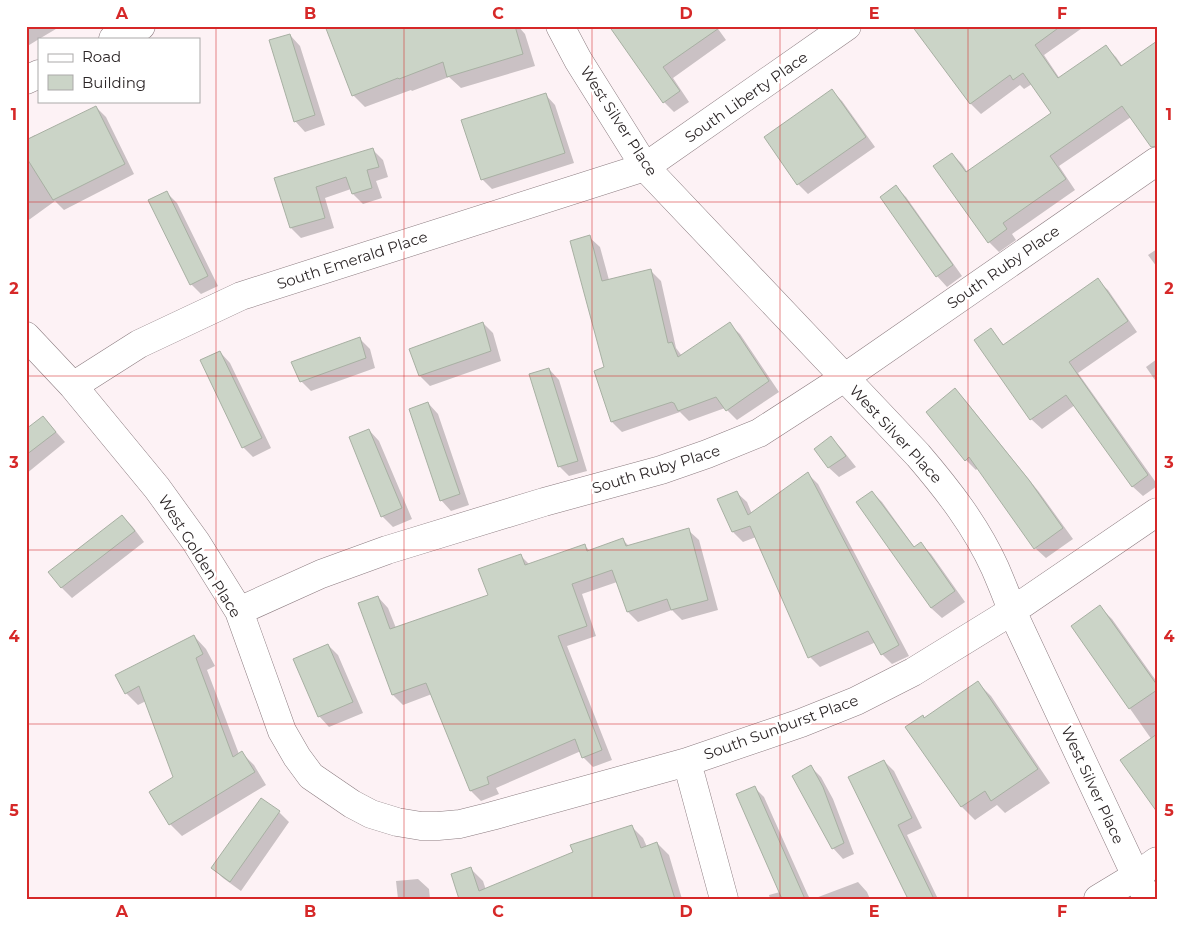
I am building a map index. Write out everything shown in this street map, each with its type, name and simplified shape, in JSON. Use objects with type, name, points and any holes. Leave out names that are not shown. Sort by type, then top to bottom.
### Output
[{"type":"street","points":[[115,38],[141,26]]},
{"type":"street","name":"West Silver Place","points":[[560,26],[578,60],[645,167],[947,489],[972,527],[994,566],[1012,611],[1147,878]]},
{"type":"street","name":"South Liberty Place","points":[[645,167],[847,26]]},
{"type":"street","points":[[26,80],[38,74]]},
{"type":"street","name":"South Ruby Place","points":[[239,611],[321,574],[387,550],[544,502],[662,470],[708,454],[758,433],[844,378],[1157,161]]},
{"type":"street","name":"South Emerald Place","points":[[73,386],[138,344],[241,296],[645,167]]},
{"type":"street","name":"West Golden Place","points":[[26,336],[73,386],[157,488],[196,542],[239,611],[282,732],[311,776],[352,804],[371,814],[397,822],[421,826]]},
{"type":"street","name":"South Sunburst Place","points":[[421,826],[460,824],[687,762],[801,723],[856,701],[914,672],[1012,611],[1157,512]]},
{"type":"street","points":[[687,762],[724,899]]},
{"type":"street","points":[[1098,899],[1147,878]]},
{"type":"building","points":[[325,26],[515,26],[523,54],[447,77],[443,62],[352,96]]},
{"type":"building","points":[[609,26],[722,26],[663,67],[680,91],[663,103]]},
{"type":"building","points":[[912,26],[1061,26],[1035,45],[1058,78],[1106,45],[1121,66],[1157,41],[1157,146],[1151,147],[1122,106],[1050,156],[1066,179],[1003,223],[1007,229],[988,243],[933,166],[952,153],[966,172],[1051,113],[1023,73],[1013,80],[1010,75],[970,104]]},
{"type":"building","points":[[290,34],[315,115],[294,122],[269,40]]},
{"type":"building","points":[[832,89],[866,137],[797,185],[764,137]]},
{"type":"building","points":[[546,93],[565,153],[481,180],[461,120]]},
{"type":"building","points":[[96,106],[125,164],[53,200],[26,157],[26,140]]},
{"type":"building","points":[[373,148],[379,167],[367,170],[372,188],[352,194],[346,177],[316,187],[325,218],[290,228],[274,178]]},
{"type":"building","points":[[896,185],[953,265],[936,277],[880,197]]},
{"type":"building","points":[[167,191],[208,276],[190,285],[148,200]]},
{"type":"building","points":[[590,235],[602,281],[651,269],[668,343],[672,342],[678,357],[730,322],[769,381],[726,411],[716,397],[678,411],[672,402],[611,422],[594,371],[604,367],[570,241]]},
{"type":"building","points":[[1098,278],[1128,321],[1069,362],[1148,475],[1132,487],[1066,395],[1030,420],[974,340],[991,328],[1003,345]]},
{"type":"building","points":[[483,322],[491,351],[419,376],[409,349]]},
{"type":"building","points":[[360,337],[366,358],[300,382],[291,362]]},
{"type":"building","points":[[220,351],[262,438],[242,448],[200,360]]},
{"type":"building","points":[[549,368],[578,461],[558,467],[529,374]]},
{"type":"building","points":[[955,388],[1029,480],[1063,528],[1034,549],[969,457],[965,461],[926,412]]},
{"type":"building","points":[[428,402],[460,494],[440,501],[409,409]]},
{"type":"building","points":[[43,416],[56,432],[26,455],[26,429]]},
{"type":"building","points":[[369,429],[402,508],[381,517],[349,437]]},
{"type":"building","points":[[831,436],[846,456],[828,468],[814,449]]},
{"type":"building","points":[[808,472],[899,645],[881,655],[868,631],[808,658],[750,526],[732,532],[717,499],[737,491],[748,515]]},
{"type":"building","points":[[872,491],[914,547],[921,542],[955,591],[931,608],[856,502]]},
{"type":"building","points":[[122,515],[135,531],[61,588],[48,572]]},
{"type":"building","points":[[689,528],[708,600],[671,610],[667,599],[627,612],[612,570],[572,584],[587,626],[558,636],[602,750],[582,758],[575,739],[487,777],[489,784],[470,791],[426,683],[392,695],[358,603],[378,596],[390,629],[488,595],[478,569],[521,554],[525,565],[585,544],[587,551],[623,538],[626,546]]},
{"type":"building","points":[[1100,605],[1157,685],[1157,690],[1129,709],[1071,626]]},
{"type":"building","points":[[194,635],[203,654],[196,658],[233,757],[242,751],[255,772],[169,825],[149,792],[173,777],[139,686],[125,694],[115,675]]},
{"type":"building","points":[[328,644],[353,702],[318,717],[293,659]]},
{"type":"building","points":[[978,681],[1038,769],[991,801],[985,791],[961,807],[905,727],[923,715],[924,718]]},
{"type":"building","points":[[1157,734],[1157,812],[1120,760]]},
{"type":"building","points":[[884,760],[912,818],[898,825],[934,899],[908,899],[848,777]]},
{"type":"building","points":[[811,765],[823,787],[844,843],[832,849],[792,776]]},
{"type":"building","points":[[755,786],[805,899],[782,899],[736,794]]},
{"type":"building","points":[[261,798],[280,811],[230,882],[211,868]]},
{"type":"building","points":[[632,825],[641,848],[657,842],[675,899],[459,899],[451,874],[471,867],[479,891],[573,852],[570,845]]}]
